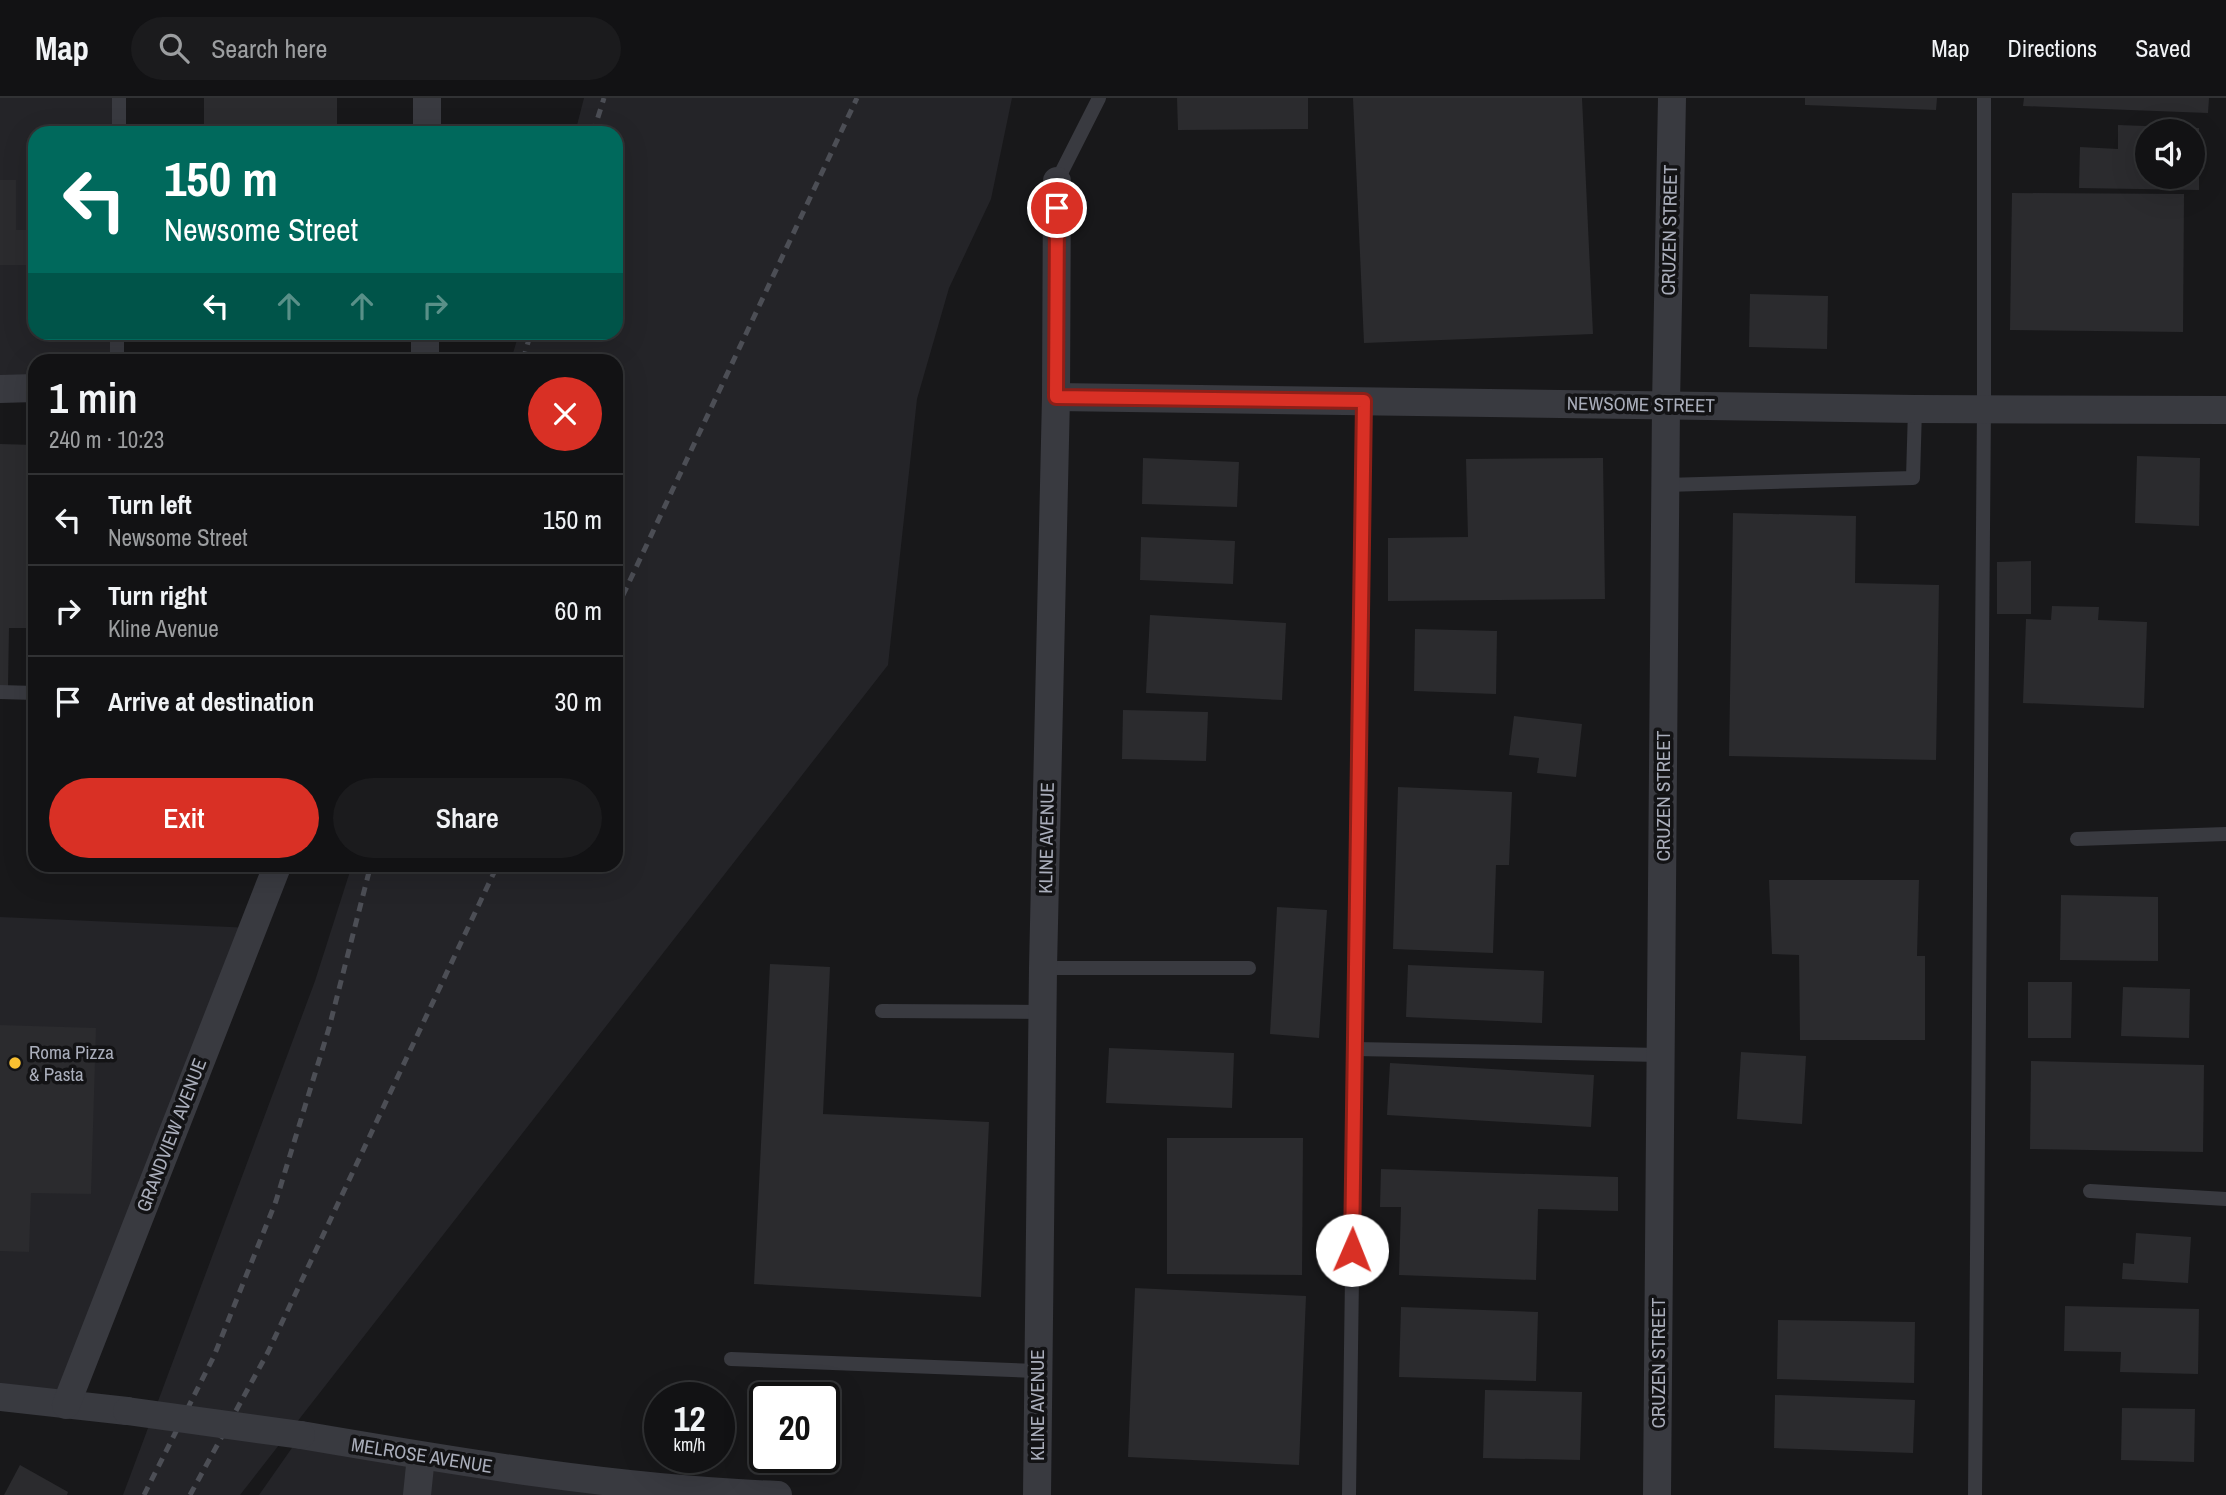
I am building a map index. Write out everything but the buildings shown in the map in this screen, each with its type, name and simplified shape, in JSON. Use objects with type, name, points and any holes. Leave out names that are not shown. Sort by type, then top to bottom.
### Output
[{"type":"street","points":[[427,98],[427,126]]},
{"type":"street","name":"CRUZEN STREET","points":[[1657,1495],[1665,485],[1672,98]]},
{"type":"street","name":"KLINE AVENUE","points":[[1037,1495],[1043,968],[1056,397],[1057,181]]},
{"type":"street","points":[[0,389],[28,388]]},
{"type":"street","name":"NEWSOME STREET","points":[[1056,397],[2226,410]]},
{"type":"street","name":"GRANDVIEW AVENUE","points":[[66,1405],[275,872]]},
{"type":"street","name":"MELROSE AVENUE","points":[[0,1397],[301,1435],[574,1478],[708,1493],[778,1495]]},
{"type":"street","points":[[417,1495],[421,1456]]},
{"type":"lane","points":[[119,98],[119,126]]},
{"type":"lane","points":[[1057,181],[1099,98]]},
{"type":"lane","points":[[1975,1495],[1984,98]]},
{"type":"lane","points":[[1349,1495],[1364,401]]},
{"type":"lane","points":[[1665,485],[1913,478],[1915,408]]},
{"type":"lane","points":[[0,692],[28,693]]},
{"type":"lane","points":[[2077,839],[2226,834]]},
{"type":"lane","points":[[1043,968],[1250,968]]},
{"type":"lane","points":[[882,1011],[1044,1012]]},
{"type":"lane","points":[[1355,1049],[1660,1055]]},
{"type":"lane","points":[[2090,1191],[2226,1199]]},
{"type":"lane","points":[[732,1359],[1037,1371]]},
{"type":"shaded area","points":[[0,98],[120,98],[120,126],[28,126],[28,340],[117,340],[117,354],[28,354],[28,388],[0,389]]},
{"type":"shaded area","points":[[584,98],[1012,98],[991,199],[949,288],[917,399],[888,665],[240,1495],[123,1495],[315,981],[350,872],[623,872],[623,354],[513,354],[517,340],[623,340],[623,126],[577,126]]},
{"type":"shaded area","points":[[0,917],[253,928],[66,1405],[0,1397]]},
{"type":"shaded area","points":[[301,1435],[778,1495],[259,1495]]},
{"type":"railway","points":[[595,126],[604,98]]},
{"type":"railway","points":[[623,595],[857,98]]},
{"type":"railway","points":[[525,354],[529,340]]},
{"type":"railway","points":[[144,1495],[214,1356],[276,1201],[329,1028],[369,872]]},
{"type":"railway","points":[[190,1495],[268,1352],[494,872]]},
{"type":"place","name":"Roma Pizza & Pasta","points":[[15,1063]]},
{"type":"route","points":[[1057,208],[1056,397],[1364,401],[1352,1250]]}]
